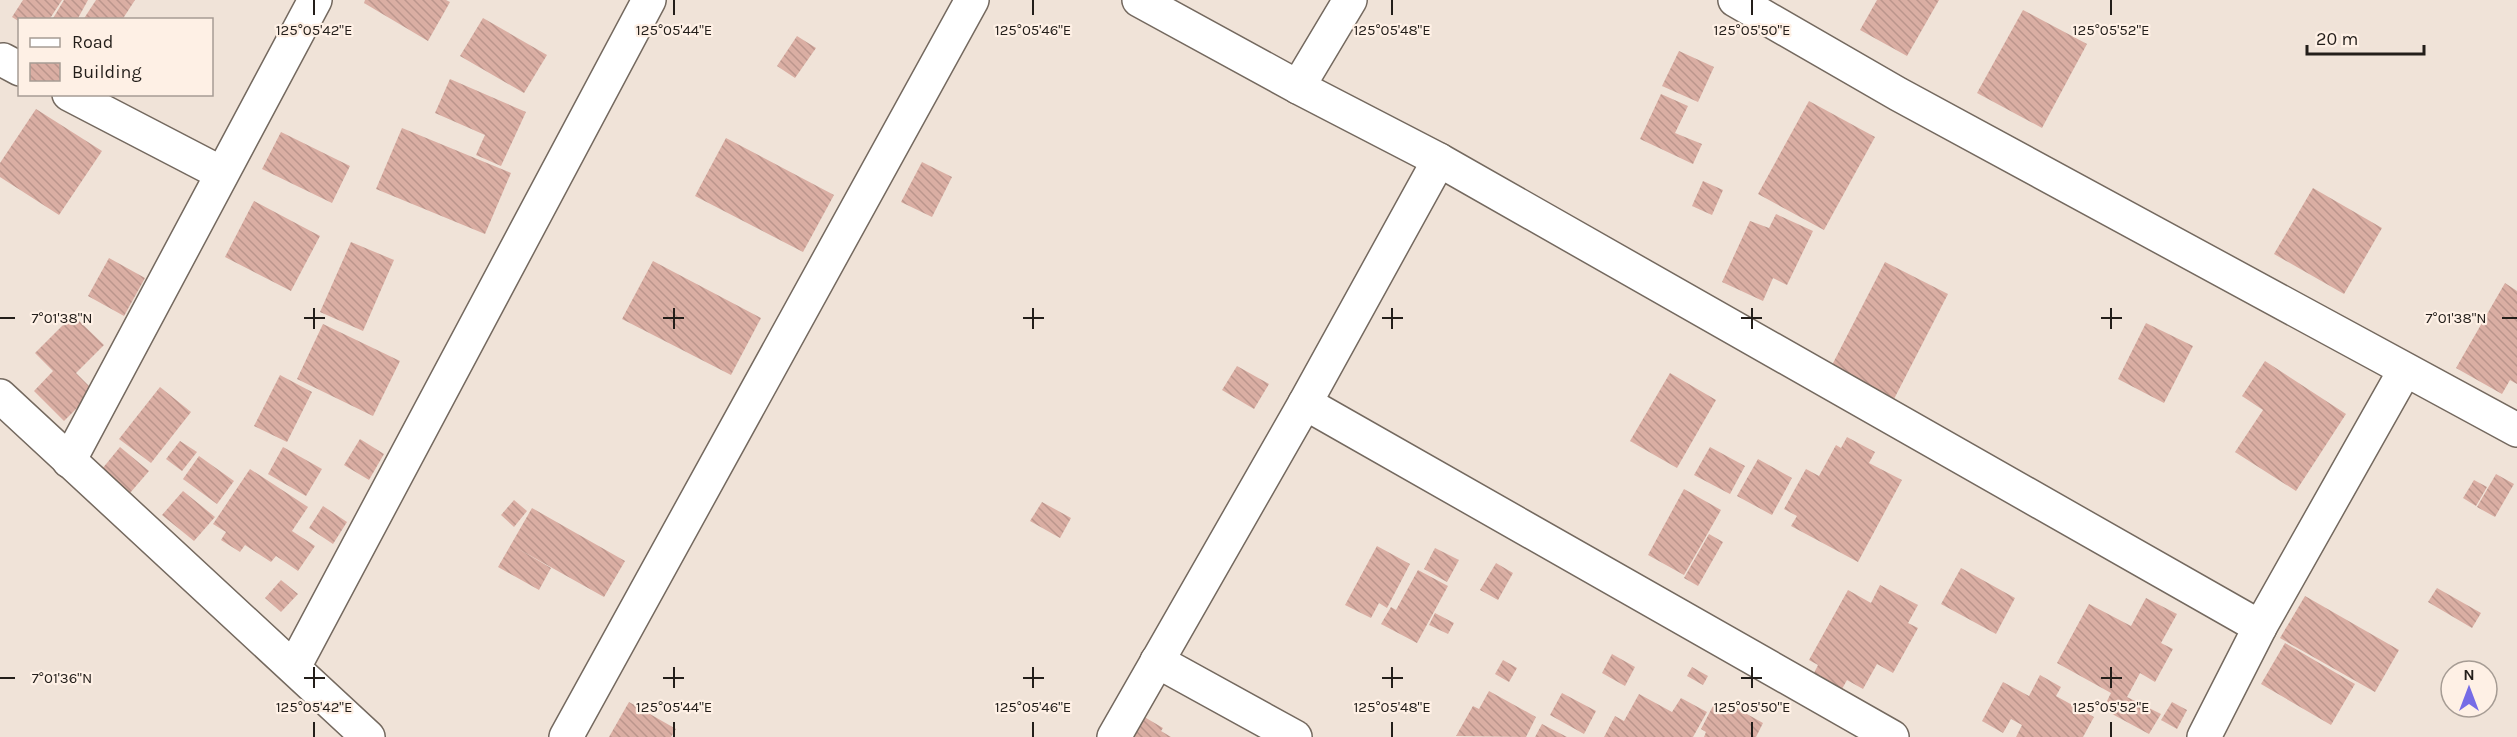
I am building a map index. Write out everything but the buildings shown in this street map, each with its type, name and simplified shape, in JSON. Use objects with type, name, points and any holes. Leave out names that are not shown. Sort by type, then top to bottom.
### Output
[{"type":"street","points":[[69,461],[315,0]]},
{"type":"street","points":[[294,667],[649,0]]},
{"type":"street","points":[[566,737],[972,0]]},
{"type":"street","points":[[1139,0],[1298,87],[1439,160],[2259,627]]},
{"type":"street","points":[[1298,87],[1350,0]]},
{"type":"street","points":[[1735,0],[1898,94],[2517,430]]},
{"type":"street","points":[[73,96],[221,173]]},
{"type":"street","points":[[1114,737],[1305,403],[1439,160]]},
{"type":"street","points":[[2204,737],[2259,627],[2405,370]]},
{"type":"street","points":[[0,396],[368,737]]},
{"type":"street","points":[[1305,403],[1892,737]]},
{"type":"street","points":[[1157,661],[1295,737]]}]
